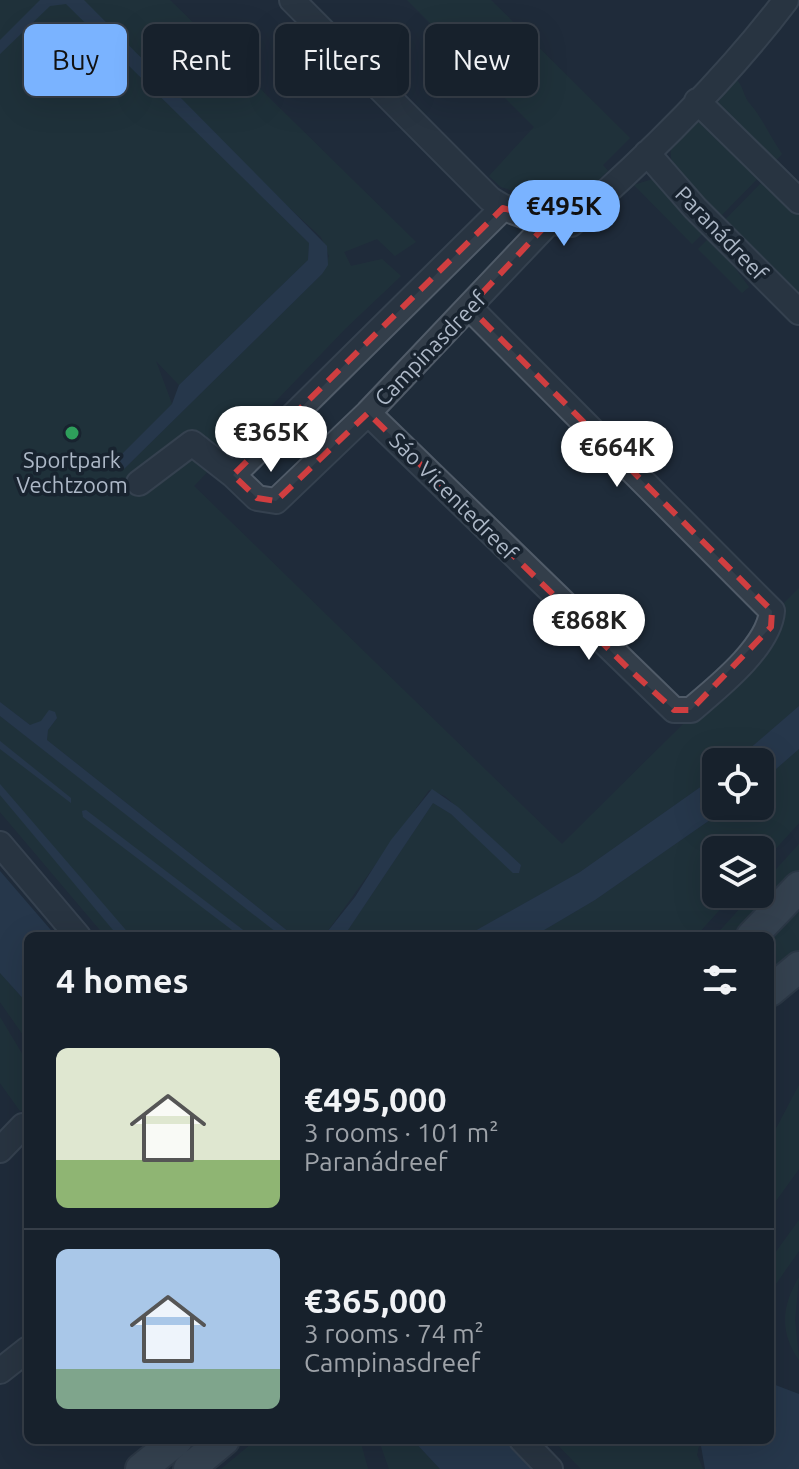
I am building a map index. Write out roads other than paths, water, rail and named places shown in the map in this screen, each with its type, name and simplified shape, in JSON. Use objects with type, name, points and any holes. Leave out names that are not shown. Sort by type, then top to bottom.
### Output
[{"type":"main road","points":[[756,932],[799,887]]},
{"type":"main road","points":[[774,988],[799,967]]},
{"type":"main road","points":[[141,1469],[172,1444]]},
{"type":"main road","points":[[189,1469],[219,1444]]},
{"type":"street","points":[[292,0],[497,203],[549,222],[571,224],[697,101],[786,0]]},
{"type":"street","points":[[697,101],[799,201]]},
{"type":"street","name":"Paranádreef","points":[[647,153],[695,208],[799,312]]},
{"type":"street","name":"Campinasdreef","points":[[233,475],[497,203]]},
{"type":"street","name":"Campinasdreef","points":[[139,483],[192,443],[257,498],[276,501],[368,413],[549,222]]},
{"type":"street","name":"Sáo Vicentedreef","points":[[368,413],[674,710],[691,710],[726,680],[771,627],[772,611],[469,307]]},
{"type":"street","points":[[0,844],[75,932]]},
{"type":"street","points":[[0,1150],[24,1127]]},
{"type":"street","points":[[0,1371],[24,1352]]},
{"type":"street","points":[[526,1444],[550,1469]]},
{"type":"water","points":[[40,0],[84,0],[108,24],[86,24],[66,4],[50,6],[31,24],[24,24],[24,31],[0,54],[0,40]]},
{"type":"water","points":[[127,44],[143,60],[143,80],[127,64]]},
{"type":"water","points":[[160,96],[179,96],[327,246],[328,265],[124,469],[115,461],[172,404],[179,385],[308,260],[309,243]]},
{"type":"water","points":[[0,702],[30,725],[41,721],[49,710],[55,712],[57,718],[48,730],[47,740],[289,932],[276,932],[0,716]]},
{"type":"water","points":[[799,706],[799,749],[774,771],[774,748],[750,748]]},
{"type":"water","points":[[0,741],[71,798],[71,803],[0,749]]},
{"type":"water","points":[[0,784],[128,932],[115,932],[0,795]]},
{"type":"water","points":[[702,786],[702,820],[710,820],[595,900],[541,932],[473,932],[580,872]]},
{"type":"water","points":[[432,789],[458,807],[521,865],[519,873],[513,873],[451,814],[433,803],[347,932],[327,932],[355,897],[391,840]]},
{"type":"water","points":[[86,810],[246,932],[235,932],[83,817],[82,811]]},
{"type":"water","points":[[0,871],[53,932],[24,932],[24,1000],[0,973]]},
{"type":"water","points":[[774,1385],[799,1394],[799,1469],[705,1469],[701,1444],[774,1444]]},
{"type":"water","points":[[417,1444],[508,1444],[532,1469],[440,1469]]},
{"type":"place","name":"Sportpark Vechtzoom","points":[[72,433]]}]
